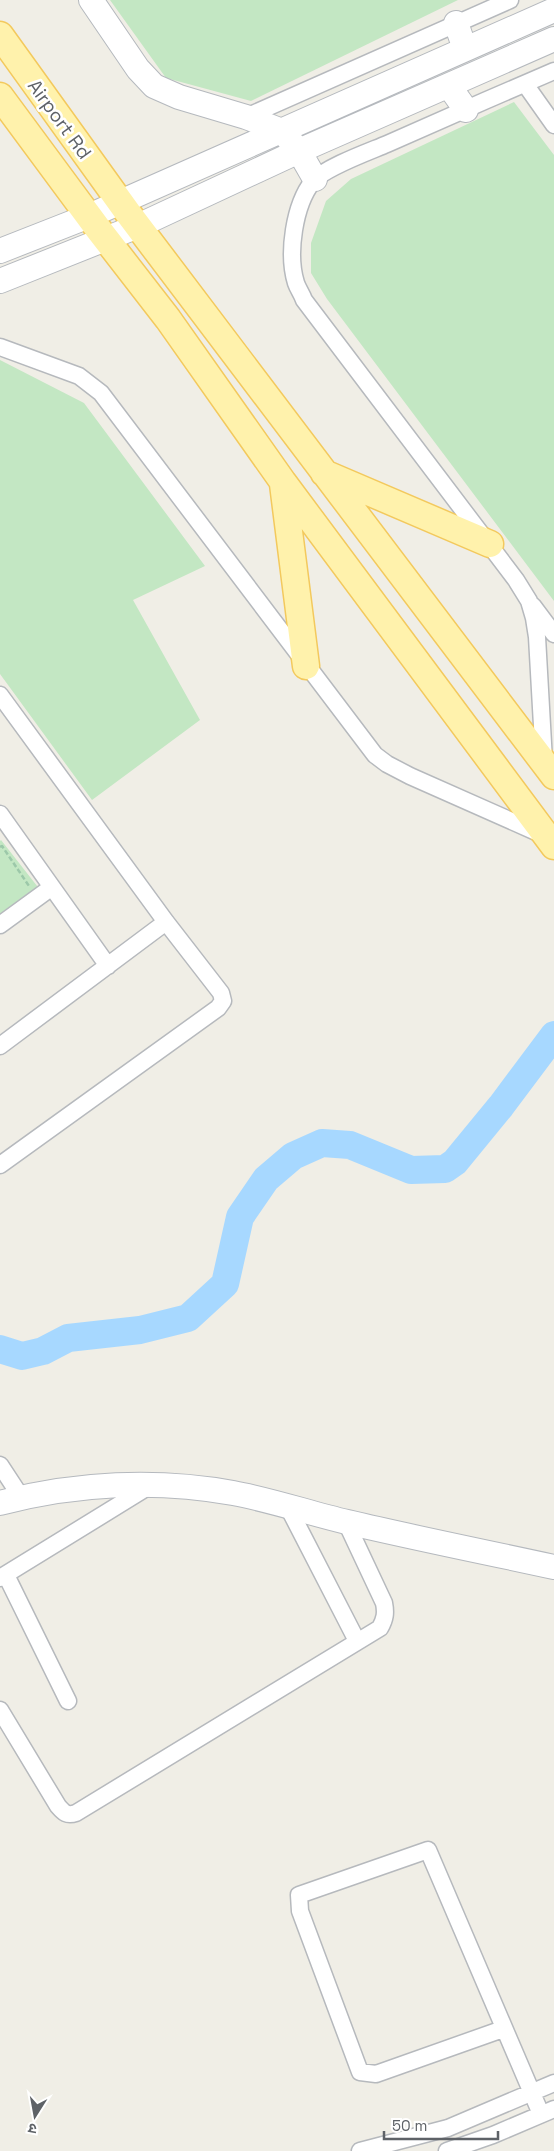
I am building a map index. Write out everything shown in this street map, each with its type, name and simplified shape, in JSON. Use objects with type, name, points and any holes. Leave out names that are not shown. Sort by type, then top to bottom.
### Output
[{"type":"main road","name":"Airport Rd","points":[[0,35],[120,202],[549,770]]},
{"type":"main road","points":[[0,96],[106,240],[168,319],[283,482],[551,842]]},
{"type":"main road","points":[[323,473],[490,544]]},
{"type":"main road","points":[[283,482],[306,666]]},
{"type":"street","points":[[91,0],[138,69],[154,86],[179,97],[246,117],[282,131],[299,151],[315,179]]},
{"type":"street","points":[[246,117],[456,24],[481,6],[510,0]]},
{"type":"street","points":[[0,251],[89,216],[554,10]]},
{"type":"street","points":[[456,24],[465,48]]},
{"type":"street","points":[[0,281],[106,240],[299,151],[554,39]]},
{"type":"street","points":[[554,71],[328,170],[315,179],[304,193],[296,220],[292,250],[296,282],[304,300],[490,544],[554,634]]},
{"type":"street","points":[[525,84],[554,125]]},
{"type":"street","points":[[449,86],[466,110]]},
{"type":"street","points":[[0,347],[79,376],[101,393],[360,738],[375,755],[387,764],[551,842]]},
{"type":"street","points":[[529,601],[534,618],[549,770]]},
{"type":"street","points":[[0,695],[220,993],[223,1001],[218,1008],[111,1087],[0,1165]]},
{"type":"street","points":[[0,814],[108,966]]},
{"type":"street","points":[[0,925],[52,887]]},
{"type":"street","points":[[0,1046],[166,922]]},
{"type":"street","points":[[0,1465],[10,1500],[94,1487],[153,1484],[198,1487],[235,1493],[346,1522],[554,1567]]},
{"type":"street","points":[[68,1701],[3,1577],[153,1484]]},
{"type":"street","points":[[288,1507],[358,1641]]},
{"type":"street","points":[[0,1710],[64,1813],[70,1815],[85,1808],[380,1628],[384,1620],[384,1603],[346,1522]]},
{"type":"street","points":[[447,2151],[493,2135],[548,2112],[530,2093],[504,2029],[428,1850],[299,1895],[300,1911],[360,2072],[376,2074],[504,2029]]},
{"type":"street","points":[[360,2151],[448,2128],[554,2082]]},
{"type":"path","points":[[0,847],[2,846],[32,890]]},
{"type":"green space","points":[[110,0],[458,0],[251,101],[166,78]]},
{"type":"green space","points":[[514,102],[554,155],[554,601],[327,299],[311,273],[311,243],[326,201],[351,179]]},
{"type":"green space","points":[[0,360],[84,403],[205,566],[133,600],[200,720],[92,800],[0,674]]},
{"type":"green space","points":[[0,841],[41,891],[0,918]]},
{"type":"waterway","points":[[0,1349],[22,1356],[43,1351],[68,1338],[140,1330],[188,1318],[225,1284],[240,1217],[266,1179],[293,1156],[322,1143],[350,1145],[411,1170],[445,1169],[455,1162],[501,1106],[554,1035]]}]
